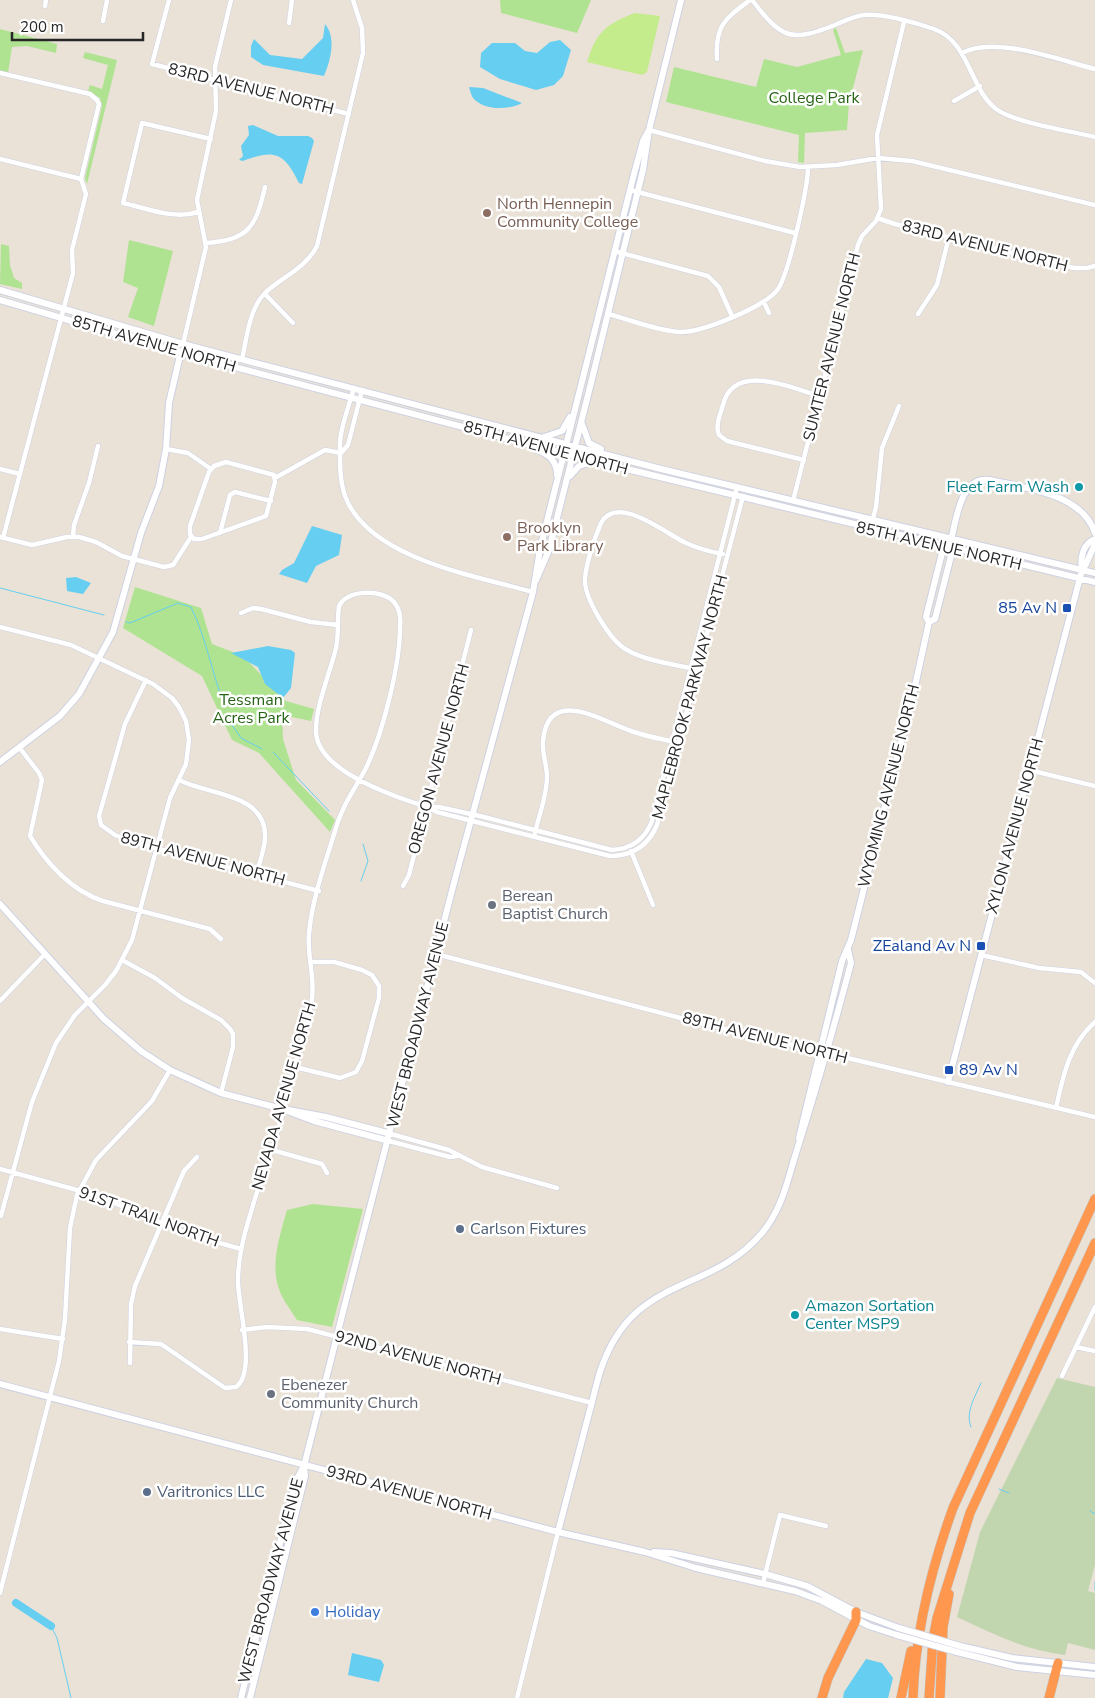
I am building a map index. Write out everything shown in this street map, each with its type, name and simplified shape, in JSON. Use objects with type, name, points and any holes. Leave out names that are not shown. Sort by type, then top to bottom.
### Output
[{"type":"highway","points":[[901,1698],[913,1641],[922,1615],[939,1546],[953,1508],[1095,1199]]},
{"type":"highway","points":[[930,1698],[933,1639],[957,1550],[988,1474],[1095,1243]]},
{"type":"highway","points":[[940,1698],[943,1627],[957,1550]]},
{"type":"highway","points":[[912,1698],[922,1615]]},
{"type":"highway","points":[[822,1698],[828,1678],[856,1616]]},
{"type":"highway","points":[[1049,1698],[1057,1667]]},
{"type":"main road","name":"WEST BROADWAY AVENUE","points":[[241,1698],[295,1483],[304,1466],[472,818],[534,588],[549,550],[638,192],[649,130],[681,0]]},
{"type":"main road","name":"WEST BROADWAY AVENUE","points":[[534,588],[536,562],[614,251],[643,141],[649,130]]},
{"type":"main road","name":"85TH AVENUE NORTH","points":[[0,290],[183,344],[661,469],[1095,573]]},
{"type":"main road","name":"85TH AVENUE NORTH","points":[[0,300],[180,353],[564,453],[870,530],[1095,582]]},
{"type":"main road","points":[[0,762],[60,716],[80,694],[117,622],[134,559],[152,510],[166,449],[169,403],[183,344]]},
{"type":"main road","points":[[540,437],[554,436],[564,428],[580,389]]},
{"type":"main road","points":[[431,418],[444,425],[547,454],[557,468],[557,483]]},
{"type":"main road","points":[[582,422],[586,437],[594,447],[654,463],[661,469]]},
{"type":"main road","points":[[565,485],[576,468],[596,461]]},
{"type":"main road","name":"WYOMING AVENUE NORTH","points":[[796,1154],[802,1119],[842,961],[848,950],[916,686],[929,622],[926,617],[942,553],[949,548],[966,489],[972,482],[979,479],[990,480],[1060,499],[1082,513],[1095,533]]},
{"type":"main road","points":[[1082,570],[1080,563],[1084,549],[1091,540],[1095,539]]},
{"type":"main road","points":[[1082,570],[1095,544]]},
{"type":"main road","name":"XYLON AVENUE NORTH","points":[[948,1082],[1082,570]]},
{"type":"main road","points":[[0,904],[88,1002],[122,1036],[170,1070],[221,1093],[314,1121],[390,1138]]},
{"type":"main road","name":"WYOMING AVENUE NORTH","points":[[558,1532],[604,1360],[613,1342],[629,1319],[660,1294],[730,1261],[753,1243],[771,1221],[782,1201],[827,1053],[851,963],[848,950]]},
{"type":"main road","name":"93RD AVENUE NORTH","points":[[0,1384],[304,1466],[807,1595],[898,1632],[1017,1667],[1095,1667]]},
{"type":"main road","name":"WEST BROADWAY AVENUE","points":[[250,1698],[305,1476],[304,1466]]},
{"type":"main road","name":"93RD AVENUE NORTH","points":[[645,1552],[671,1553],[765,1574],[807,1586],[856,1616]]},
{"type":"main road","name":"93RD AVENUE NORTH","points":[[1057,1667],[1095,1675]]},
{"type":"street","points":[[45,6],[46,0]]},
{"type":"street","points":[[103,21],[108,0]]},
{"type":"street","name":"83RD AVENUE NORTH","points":[[169,0],[152,64],[349,114]]},
{"type":"street","points":[[183,344],[205,243],[198,212],[198,194],[216,111],[216,62],[231,0]]},
{"type":"street","points":[[289,23],[292,0]]},
{"type":"street","points":[[242,359],[254,312],[265,294],[301,268],[317,246],[361,66],[363,40],[359,16],[353,0]]},
{"type":"street","points":[[717,59],[716,42],[720,27],[729,16],[751,0],[772,25],[780,31],[797,36],[815,33],[862,15],[878,15],[942,33],[956,44],[990,102],[1004,114],[1095,137]]},
{"type":"street","points":[[878,218],[882,202],[878,158],[879,125],[904,22]]},
{"type":"street","points":[[962,53],[978,46],[995,45],[1095,69]]},
{"type":"street","points":[[0,73],[90,94],[97,100],[98,109],[81,179],[86,194],[72,250],[73,273],[2,538],[32,544],[73,536],[91,540],[114,553],[169,566],[173,564],[191,538],[190,526],[211,469],[226,462],[272,473],[275,478],[271,501],[264,518],[198,540],[191,538]]},
{"type":"street","points":[[954,101],[980,86]]},
{"type":"street","points":[[198,212],[190,215],[173,215],[123,203],[142,123],[210,139]]},
{"type":"street","points":[[649,130],[765,161],[808,167],[837,165],[878,158],[912,161],[1095,205]]},
{"type":"street","points":[[0,160],[81,179]]},
{"type":"street","points":[[608,314],[678,332],[700,330],[764,302],[774,294],[782,282],[806,188],[808,167]]},
{"type":"street","points":[[205,243],[231,240],[246,232],[256,219],[265,187]]},
{"type":"street","points":[[630,190],[795,233]]},
{"type":"street","name":"83RD AVENUE NORTH","points":[[878,218],[895,224],[1074,268],[1094,266]]},
{"type":"street","name":"SUMTER AVENUE NORTH","points":[[793,501],[858,245],[862,236],[878,218]]},
{"type":"street","points":[[918,314],[937,285],[949,237]]},
{"type":"street","points":[[614,251],[708,276],[719,287],[732,316]]},
{"type":"street","points":[[265,294],[293,323]]},
{"type":"street","points":[[764,302],[770,313]]},
{"type":"street","points":[[804,460],[727,441],[719,435],[717,426],[727,393],[738,383],[745,380],[761,380],[820,396]]},
{"type":"street","points":[[354,388],[340,443],[341,480],[348,503],[361,522],[378,538],[443,567],[534,588]]},
{"type":"street","points":[[341,453],[348,445],[362,390]]},
{"type":"street","points":[[870,530],[873,520],[882,448],[899,406]]},
{"type":"street","points":[[73,536],[74,525],[89,483],[98,446]]},
{"type":"street","points":[[166,449],[188,453],[211,469]]},
{"type":"street","points":[[275,478],[325,450],[341,453]]},
{"type":"street","points":[[0,469],[20,474]]},
{"type":"street","name":"MAPLEBROOK PARKWAY NORTH","points":[[632,853],[646,844],[655,831],[727,554],[739,496],[737,486]]},
{"type":"street","name":"MAPLEBROOK PARKWAY NORTH","points":[[630,847],[638,843],[649,829],[720,553],[739,496],[745,488]]},
{"type":"street","points":[[220,533],[230,496],[235,492],[271,501]]},
{"type":"street","points":[[698,670],[636,654],[612,640],[588,592],[585,578],[602,520],[612,512],[618,511],[645,520],[684,542],[727,554]]},
{"type":"street","name":"NEVADA AVENUE NORTH","points":[[129,1342],[161,1344],[225,1388],[236,1387],[245,1376],[238,1286],[241,1249],[258,1187],[272,1150],[312,999],[309,932],[319,890],[340,813],[373,751],[399,652],[401,620],[397,607],[388,597],[356,594],[342,601],[338,611],[338,625]]},
{"type":"street","points":[[241,613],[253,608],[311,622],[338,625],[337,641],[316,723],[316,735],[320,748],[328,758],[359,779],[389,794],[437,812],[535,830],[612,850],[630,847],[653,905]]},
{"type":"street","points":[[0,627],[66,643],[100,657],[163,690],[179,707],[186,722],[189,740],[186,764],[170,798],[132,940],[122,960],[105,984],[68,1024],[56,1043],[32,1102],[1,1216]]},
{"type":"street","name":"OREGON AVENUE NORTH","points":[[403,886],[409,875],[471,630]]},
{"type":"street","name":"89TH AVENUE NORTH","points":[[146,680],[124,724],[99,816],[101,826],[126,840],[319,890]]},
{"type":"street","points":[[533,837],[547,779],[543,752],[545,733],[552,719],[560,712],[578,710],[630,731],[679,743]]},
{"type":"street","points":[[19,747],[39,772],[42,780],[30,836],[64,877],[82,892],[103,901],[210,929],[221,939]]},
{"type":"street","points":[[1029,770],[1095,786]]},
{"type":"street","points":[[179,780],[196,788],[243,801],[256,812],[261,820],[265,838],[257,874]]},
{"type":"street","points":[[472,818],[533,837],[610,856],[622,856],[632,853]]},
{"type":"street","points":[[0,1001],[45,954]]},
{"type":"street","name":"89TH AVENUE NORTH","points":[[436,954],[827,1053],[1095,1117]]},
{"type":"street","points":[[981,955],[1040,968],[1081,972],[1095,983]]},
{"type":"street","points":[[122,960],[155,978],[182,998],[230,1028],[233,1034],[233,1047],[221,1093]]},
{"type":"street","points":[[295,1068],[340,1078],[352,1075],[362,1061],[375,1014],[380,986],[372,975],[362,970],[334,962],[311,962]]},
{"type":"street","points":[[1056,1108],[1068,1060],[1080,1037],[1095,1022]]},
{"type":"street","points":[[0,1593],[63,1339],[70,1228],[79,1190],[96,1160],[152,1101],[170,1070]]},
{"type":"street","points":[[390,1138],[450,1157],[458,1156],[489,1170],[557,1188]]},
{"type":"street","points":[[272,1150],[322,1164],[328,1173]]},
{"type":"street","points":[[130,1363],[129,1342],[132,1295],[184,1171],[197,1157]]},
{"type":"street","name":"91ST TRAIL NORTH","points":[[0,1169],[79,1190],[108,1200],[191,1235],[241,1249]]},
{"type":"street","points":[[1062,1376],[1095,1307]]},
{"type":"street","name":"92ND AVENUE NORTH","points":[[242,1330],[292,1328],[337,1336],[592,1403]]},
{"type":"street","points":[[0,1329],[63,1339]]},
{"type":"street","points":[[1076,1347],[1095,1351]]},
{"type":"street","points":[[763,1583],[780,1515],[826,1526]]},
{"type":"street","points":[[517,1698],[558,1532]]},
{"type":"green space","points":[[500,0],[591,0],[577,33],[501,13]]},
{"type":"green space","points":[[635,13],[660,16],[647,72],[642,75],[587,62],[598,36],[609,25]]},
{"type":"green space","name":"College Park","points":[[836,28],[845,53],[863,50],[849,103],[847,130],[805,133],[804,163],[798,162],[799,135],[666,102],[674,67],[756,87],[764,59],[797,67],[841,55],[833,30]]},
{"type":"green space","points":[[0,29],[57,44],[56,53],[27,46],[12,47],[8,73],[0,71]]},
{"type":"green space","points":[[85,52],[117,60],[87,184],[85,178],[102,106],[100,98],[88,91],[90,85],[102,89],[108,65],[83,58]]},
{"type":"green space","points":[[129,240],[173,251],[154,326],[128,317],[138,288],[123,282]]},
{"type":"green space","points":[[1,244],[9,246],[10,265],[14,278],[22,283],[22,289],[0,284]]},
{"type":"green space","name":"Tessman Acres Park","points":[[135,587],[201,608],[212,644],[243,656],[286,701],[314,709],[311,721],[282,715],[283,739],[296,780],[335,820],[330,832],[259,753],[232,740],[202,676],[123,628]]},
{"type":"green space","points":[[313,1204],[363,1209],[332,1327],[297,1320],[281,1295],[276,1277],[277,1248],[287,1210]]},
{"type":"green space","points":[[1057,1378],[1095,1387],[1095,1565],[1088,1591],[1095,1593],[1095,1650],[1068,1643],[1065,1655],[1050,1653],[1023,1645],[957,1617],[980,1532]]},
{"type":"water","points":[[325,24],[329,30],[332,43],[324,76],[263,65],[251,57],[251,46],[254,39],[270,55],[302,59],[323,38]]},
{"type":"water","points":[[560,40],[571,50],[563,76],[554,85],[536,90],[500,79],[480,67],[481,53],[492,43],[515,43],[525,51],[537,53],[550,42]]},
{"type":"water","points":[[469,87],[483,88],[522,103],[504,108],[483,105],[473,98]]},
{"type":"water","points":[[253,125],[278,136],[308,136],[312,138],[314,141],[302,184],[299,183],[283,159],[277,156],[263,155],[243,161],[239,160],[243,156],[241,146],[249,135],[248,126]]},
{"type":"water","points":[[312,526],[342,535],[339,555],[316,566],[307,583],[279,574],[294,563]]},
{"type":"water","points":[[76,577],[91,583],[83,594],[67,591],[66,578]]},
{"type":"water","points":[[268,646],[291,650],[295,653],[291,688],[283,698],[265,684],[258,667],[231,653]]},
{"type":"water","points":[[352,1653],[381,1660],[384,1665],[379,1682],[348,1675]]},
{"type":"water","points":[[866,1659],[882,1663],[893,1678],[888,1698],[843,1698],[844,1692]]},
{"type":"waterway","points":[[0,588],[104,615]]},
{"type":"waterway","points":[[126,622],[130,623],[178,603],[191,607],[201,631],[224,705]]},
{"type":"waterway","points":[[226,716],[241,738],[262,749]]},
{"type":"waterway","points":[[273,752],[329,811]]},
{"type":"waterway","points":[[361,881],[368,861],[363,844]]},
{"type":"waterway","points":[[971,1427],[969,1421],[970,1410],[981,1383]]},
{"type":"waterway","points":[[999,1489],[1009,1493]]},
{"type":"waterway","points":[[1090,1511],[1095,1514]]},
{"type":"waterway","points":[[1095,1582],[1095,1590]]},
{"type":"waterway","points":[[16,1603],[51,1626]]},
{"type":"waterway","points":[[51,1626],[57,1638],[71,1698]]},
{"type":"place","name":"North Hennepin Community College","points":[[487,213]]},
{"type":"place","name":"Fleet Farm Wash","points":[[1079,487]]},
{"type":"place","name":"Brooklyn Park Library","points":[[507,537]]},
{"type":"place","name":"85 Av N","points":[[1067,608]]},
{"type":"place","name":"Berean Baptist Church","points":[[492,905]]},
{"type":"place","name":"ZEaland Av N","points":[[981,946]]},
{"type":"place","name":"89 Av N","points":[[949,1070]]},
{"type":"place","name":"Carlson Fixtures","points":[[460,1229]]},
{"type":"place","name":"Amazon Sortation Center MSP9","points":[[795,1315]]},
{"type":"place","name":"Ebenezer Community Church","points":[[271,1394]]},
{"type":"place","name":"Varitronics LLC","points":[[147,1492]]},
{"type":"place","name":"Holiday","points":[[315,1612]]}]
